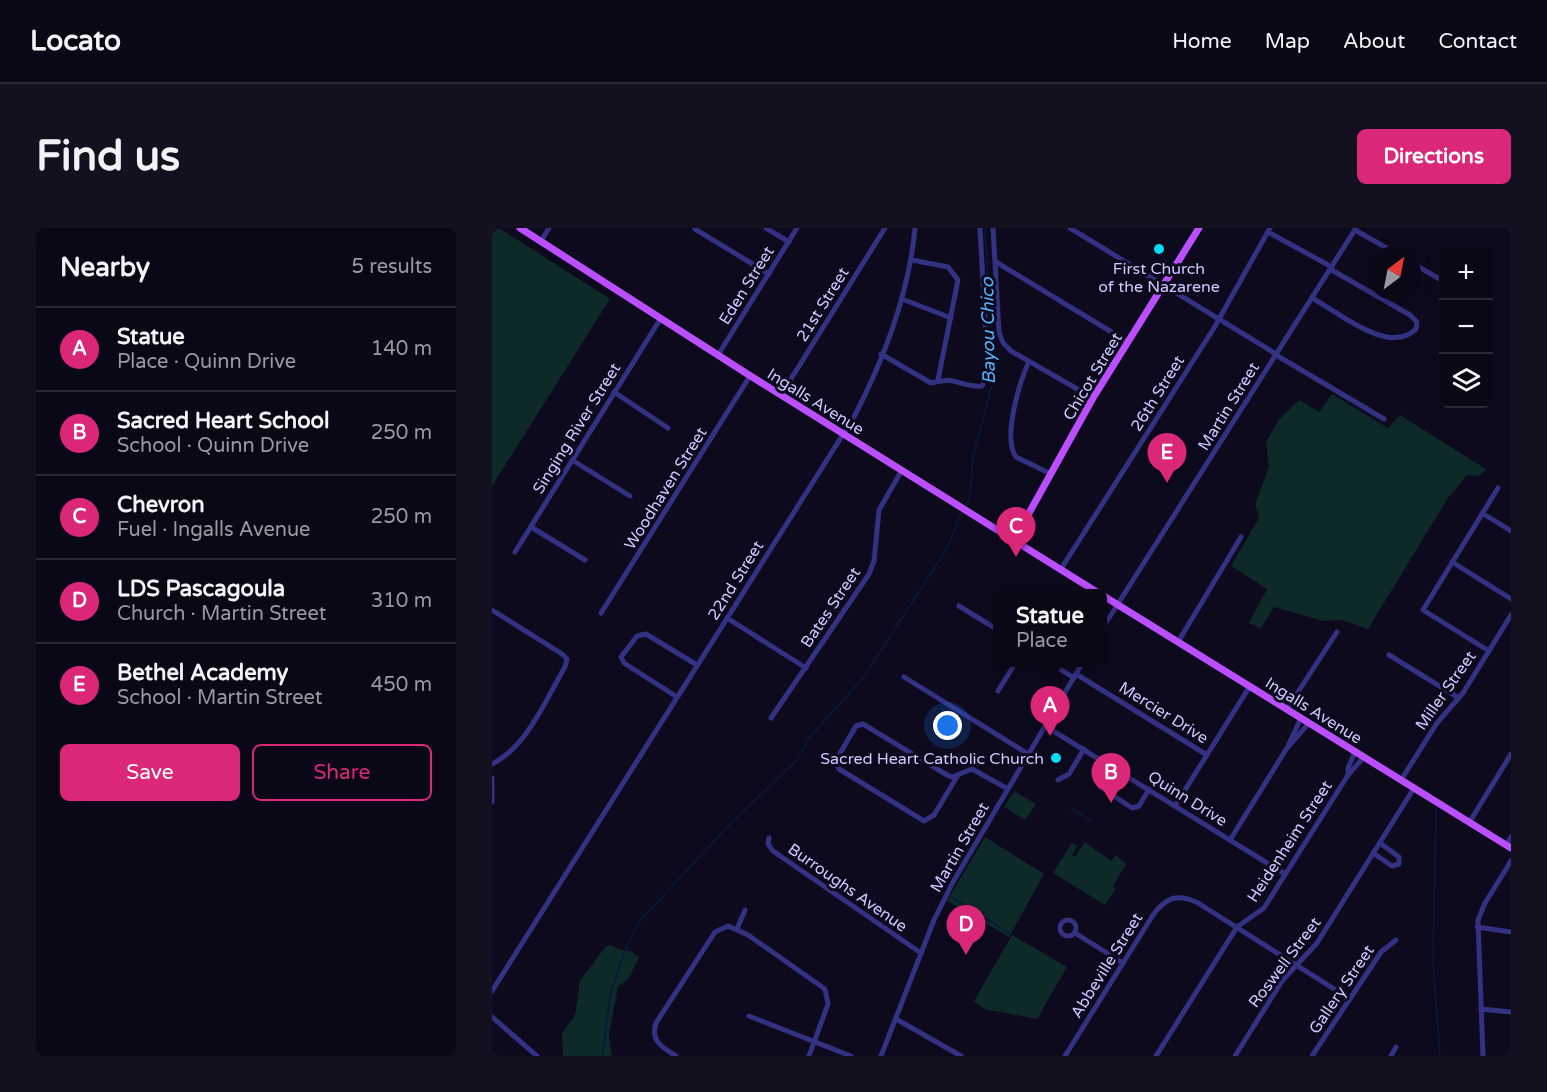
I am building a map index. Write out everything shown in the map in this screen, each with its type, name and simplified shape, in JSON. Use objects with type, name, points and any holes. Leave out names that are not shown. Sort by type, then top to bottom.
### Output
[{"type":"main road","name":"Ingalls Avenue","points":[[520,228],[750,376],[1093,589]]},
{"type":"main road","name":"Chicot Street","points":[[1014,540],[1094,398],[1198,228]]},
{"type":"main road","name":"Ingalls Avenue","points":[[1107,598],[1508,847]]},
{"type":"street","points":[[541,241],[549,228]]},
{"type":"street","points":[[765,228],[789,242]]},
{"type":"street","name":"Eden Street","points":[[718,355],[797,228]]},
{"type":"street","name":"21st Street","points":[[781,395],[885,228]]},
{"type":"street","name":"22nd Street","points":[[492,992],[864,399],[902,299],[912,260],[915,228]]},
{"type":"street","points":[[881,354],[933,383],[948,379],[979,387],[986,383],[988,374],[980,228]]},
{"type":"street","points":[[993,228],[1000,337],[1006,347],[1094,398]]},
{"type":"street","points":[[1070,228],[1384,419]]},
{"type":"street","points":[[695,229],[769,274]]},
{"type":"street","points":[[1355,229],[1384,246]]},
{"type":"street","name":"Martin Street","points":[[1107,621],[1355,229]]},
{"type":"street","points":[[1269,230],[1410,315],[1417,322],[1416,328],[1407,335],[1381,336],[1312,297]]},
{"type":"street","name":"26th Street","points":[[1061,569],[1190,366],[1269,230]]},
{"type":"street","points":[[912,260],[948,267],[957,277],[958,287],[938,380]]},
{"type":"street","points":[[996,262],[1128,342]]},
{"type":"street","points":[[1421,268],[1439,279]]},
{"type":"street","points":[[902,299],[951,318]]},
{"type":"street","name":"Singing River Street","points":[[515,552],[661,318]]},
{"type":"street","points":[[1029,361],[1010,421],[1013,452],[1016,457],[1051,474]]},
{"type":"street","name":"Woodhaven Street","points":[[601,613],[750,376]]},
{"type":"street","points":[[614,393],[668,428]]},
{"type":"street","points":[[572,460],[630,496]]},
{"type":"street","name":"Bates Street","points":[[771,718],[869,574],[874,561],[879,510],[902,470]]},
{"type":"street","points":[[1489,651],[1423,610],[1498,488]]},
{"type":"street","points":[[1482,513],[1511,531]]},
{"type":"street","points":[[531,527],[585,560]]},
{"type":"street","points":[[1178,642],[1241,537]]},
{"type":"street","points":[[1452,562],[1511,598]]},
{"type":"street","points":[[959,606],[993,627]]},
{"type":"street","points":[[492,610],[567,659],[565,667],[521,740],[505,757],[492,764]]},
{"type":"street","name":"Miller Street","points":[[1401,780],[1437,723],[1459,698],[1511,615]]},
{"type":"street","points":[[727,618],[806,668]]},
{"type":"street","points":[[1287,709],[1337,632]]},
{"type":"street","points":[[676,697],[624,663],[621,657],[637,636],[646,633],[697,665]]},
{"type":"street","points":[[1389,655],[1459,698]]},
{"type":"street","points":[[998,691],[1013,667]]},
{"type":"street","name":"Mercier Drive","points":[[1057,667],[1207,755]]},
{"type":"street","name":"Martin Street","points":[[881,1056],[921,953],[953,882],[1081,667]]},
{"type":"street","points":[[904,677],[1028,754]]},
{"type":"street","points":[[1175,806],[1250,686]]},
{"type":"street","points":[[1230,840],[1287,748],[1301,718]]},
{"type":"street","points":[[1287,748],[1309,723]]},
{"type":"street","points":[[954,778],[863,724],[856,726],[835,762],[839,769],[924,821],[934,815],[954,778],[972,769],[1008,789]]},
{"type":"street","name":"Quinn Drive","points":[[1045,726],[1285,874]]},
{"type":"street","points":[[1058,780],[1069,774],[1084,749]]},
{"type":"street","points":[[1348,775],[1348,768],[1355,752]]},
{"type":"street","points":[[1469,823],[1511,754]]},
{"type":"street","name":"Heidenheim Street","points":[[1156,1056],[1237,927],[1264,908],[1348,775],[1364,757]]},
{"type":"street","points":[[1107,764],[1098,781],[1100,787],[1132,808],[1138,806],[1149,789]]},
{"type":"street","points":[[1021,766],[1028,770]]},
{"type":"street","points":[[492,778],[492,802]]},
{"type":"street","name":"Roswell Street","points":[[1235,1056],[1282,981],[1317,943],[1414,788]]},
{"type":"street","points":[[1508,847],[1511,837]]},
{"type":"street","name":"Burroughs Avenue","points":[[769,838],[768,844],[773,851],[921,953]]},
{"type":"street","points":[[1373,853],[1392,866],[1399,864],[1399,857],[1380,843]]},
{"type":"street","points":[[1484,1056],[1478,927],[1485,903],[1511,861]]},
{"type":"street","name":"Abbeville Street","points":[[1065,1056],[1161,904],[1176,897],[1188,898],[1237,927]]},
{"type":"street","points":[[737,929],[745,910]]},
{"type":"street","points":[[676,1056],[656,1041],[654,1033],[656,1023],[716,932],[728,926],[737,929],[825,989],[828,1004],[808,1056]]},
{"type":"street","points":[[1237,927],[1350,999]]},
{"type":"street","points":[[1478,927],[1511,932]]},
{"type":"street","points":[[1075,933],[1123,963]]},
{"type":"street","name":"Gallery Street","points":[[1312,1056],[1381,952],[1396,940]]},
{"type":"street","points":[[1481,1009],[1511,1012]]},
{"type":"street","points":[[749,1016],[851,1056]]},
{"type":"street","points":[[492,1017],[532,1055]]},
{"type":"street","points":[[896,1019],[961,1056]]},
{"type":"street","points":[[1391,1056],[1396,1047]]},
{"type":"green space","points":[[492,228],[499,228],[610,299],[492,486]]},
{"type":"green space","points":[[1332,394],[1388,428],[1400,415],[1486,469],[1479,476],[1467,475],[1448,498],[1368,629],[1341,620],[1323,621],[1274,607],[1261,628],[1249,623],[1267,589],[1231,566],[1259,518],[1255,504],[1269,467],[1266,442],[1279,420],[1299,400],[1319,412]]},
{"type":"green space","points":[[1014,791],[1036,804],[1025,820],[1004,807]]},
{"type":"green space","points":[[985,837],[1044,874],[1009,937],[947,901]]},
{"type":"green space","points":[[1085,842],[1111,861],[1116,855],[1126,864],[1113,886],[1116,888],[1105,905],[1053,873],[1072,843],[1077,846],[1072,855],[1075,857]]},
{"type":"green space","points":[[1012,935],[1067,967],[1037,1019],[984,1009],[974,1001]]},
{"type":"green space","points":[[611,945],[620,950],[631,951],[639,957],[628,980],[618,986],[609,1035],[612,1056],[563,1056],[562,1033],[575,1015],[580,981],[606,946]]},
{"type":"waterway","name":"Bayou Chico","points":[[967,503],[970,497],[973,457],[993,381],[985,228]]},
{"type":"waterway","points":[[602,1056],[611,991],[627,945],[639,922],[728,826],[797,760],[809,738],[863,678],[948,547],[961,513]]},
{"type":"waterway","points":[[1071,808],[1091,821]]},
{"type":"waterway","points":[[1436,808],[1433,962],[1440,1056]]},
{"type":"waterway","points":[[950,896],[1012,935]]},
{"type":"place","name":"First Church of the Nazarene","points":[[1159,249]]},
{"type":"place","name":"Bethel Academy","points":[[1167,483]]},
{"type":"place","name":"Chevron","points":[[1016,557]]},
{"type":"place","name":"Statue","points":[[1050,736]]},
{"type":"place","name":"Sacred Heart Catholic Church","points":[[1056,758]]},
{"type":"place","name":"Sacred Heart School","points":[[1111,803]]},
{"type":"place","name":"LDS Pascagoula","points":[[966,955]]}]
